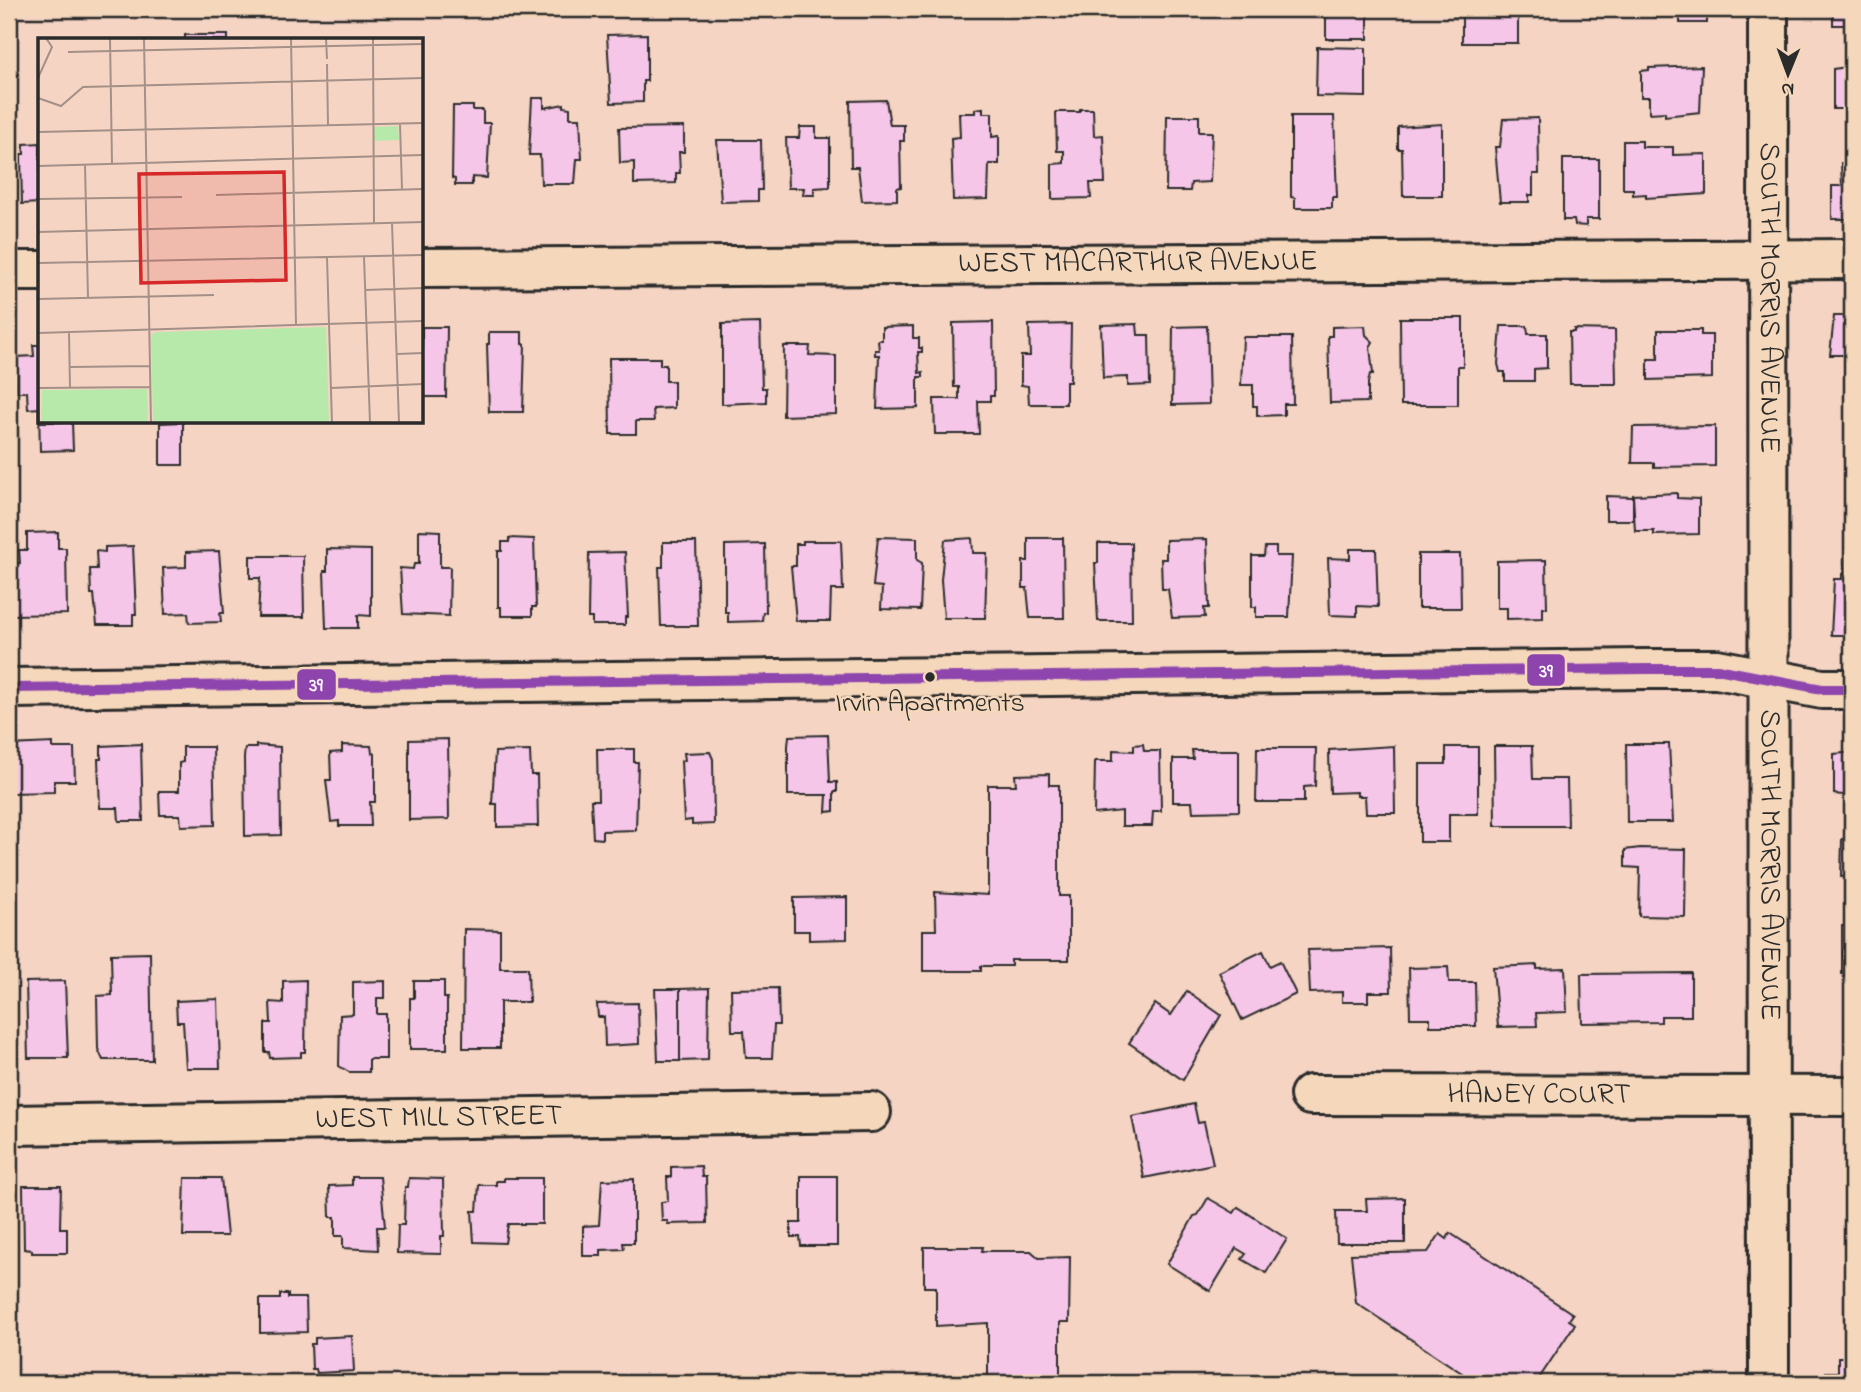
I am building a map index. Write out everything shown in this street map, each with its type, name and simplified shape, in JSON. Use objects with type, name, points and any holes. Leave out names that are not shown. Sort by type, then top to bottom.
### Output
[{"type":"main road","name":"SOUTH MORRIS AVENUE","points":[[1768,9],[1769,1383]]},
{"type":"main road","name":"WEST MACARTHUR AVENUE","points":[[424,268],[1852,259]]},
{"type":"main road","points":[[9,271],[38,271]]},
{"type":"main road","points":[[9,688],[1645,668],[1717,669],[1822,689],[1852,689]]},
{"type":"main road","name":"HANEY COURT","points":[[1310,1095],[1769,1096]]},
{"type":"main road","points":[[1769,1096],[1852,1096]]},
{"type":"main road","name":"WEST MILL STREET","points":[[9,1125],[871,1112]]},
{"type":"building","points":[[1326,9],[1368,9],[1368,39],[1326,39]]},
{"type":"building","points":[[1453,9],[1518,9],[1518,43],[1462,43],[1462,16],[1453,16]]},
{"type":"building","points":[[1653,9],[1707,9],[1707,23],[1680,23],[1680,16],[1653,17]]},
{"type":"building","points":[[1833,9],[1852,9],[1852,28],[1848,28],[1848,25],[1833,25]]},
{"type":"building","points":[[647,34],[647,81],[643,81],[643,102],[611,103],[607,35]]},
{"type":"building","points":[[185,35],[228,35],[228,38],[185,38]]},
{"type":"building","points":[[1317,47],[1366,48],[1366,97],[1316,96]]},
{"type":"building","points":[[1702,66],[1700,112],[1665,116],[1665,112],[1649,113],[1649,97],[1641,97],[1641,71],[1649,68]]},
{"type":"building","points":[[1852,67],[1852,112],[1848,112],[1848,109],[1833,109],[1833,69]]},
{"type":"building","points":[[532,98],[544,98],[544,108],[564,104],[564,107],[570,108],[570,118],[580,118],[582,159],[577,159],[575,184],[541,184],[540,155],[529,155]]},
{"type":"building","points":[[886,100],[890,125],[904,125],[904,141],[900,141],[901,187],[897,188],[897,200],[862,201],[858,167],[851,167],[850,101]]},
{"type":"building","points":[[453,106],[473,106],[473,110],[483,110],[483,123],[490,123],[487,178],[472,177],[472,185],[455,185],[455,179],[452,178]]},
{"type":"building","points":[[983,108],[983,113],[992,113],[992,137],[999,136],[999,164],[989,164],[988,199],[953,200],[951,138],[960,137],[959,113],[975,113],[975,109]]},
{"type":"building","points":[[1080,109],[1093,109],[1094,136],[1103,135],[1105,183],[1090,183],[1091,198],[1052,199],[1052,164],[1064,163],[1064,151],[1057,151],[1056,112],[1080,112]]},
{"type":"building","points":[[1167,116],[1199,116],[1199,132],[1212,132],[1210,182],[1191,183],[1190,191],[1166,191]]},
{"type":"building","points":[[1291,116],[1334,116],[1337,197],[1332,197],[1332,208],[1295,208],[1295,198],[1291,197]]},
{"type":"building","points":[[1538,118],[1539,174],[1533,174],[1533,195],[1529,195],[1529,202],[1500,202],[1495,147],[1500,147],[1503,119]]},
{"type":"building","points":[[1442,124],[1442,196],[1403,196],[1402,149],[1398,149],[1398,127]]},
{"type":"building","points":[[684,127],[684,152],[679,152],[680,173],[676,173],[676,183],[634,184],[634,162],[620,163],[619,128]]},
{"type":"building","points":[[800,127],[816,127],[816,138],[830,138],[830,187],[814,188],[814,195],[803,195],[804,188],[788,188],[786,138],[799,138]]},
{"type":"building","points":[[717,140],[761,140],[762,190],[758,190],[758,201],[721,202]]},
{"type":"building","points":[[1623,141],[1642,141],[1642,147],[1673,147],[1673,155],[1706,154],[1706,194],[1646,198],[1646,194],[1633,195],[1633,189],[1623,189]]},
{"type":"building","points":[[38,143],[38,203],[22,204],[21,154],[24,154],[24,144]]},
{"type":"building","points":[[1563,159],[1599,159],[1599,219],[1586,219],[1586,226],[1575,225],[1574,220],[1563,220]]},
{"type":"building","points":[[1841,163],[1852,163],[1852,219],[1832,219],[1832,186],[1842,186]]},
{"type":"building","points":[[1834,316],[1852,316],[1852,365],[1851,355],[1830,355]]},
{"type":"building","points":[[1400,318],[1463,318],[1463,366],[1458,366],[1458,405],[1401,405]]},
{"type":"building","points":[[993,322],[994,396],[990,396],[990,401],[978,401],[979,434],[935,434],[934,399],[959,399],[959,387],[954,387],[953,323]]},
{"type":"building","points":[[760,323],[762,388],[766,388],[766,402],[722,404],[722,324]]},
{"type":"building","points":[[1071,324],[1070,382],[1066,382],[1066,404],[1029,404],[1028,386],[1021,385],[1021,356],[1030,356],[1029,325]]},
{"type":"building","points":[[1137,324],[1138,335],[1149,335],[1150,385],[1128,386],[1128,377],[1103,378],[1101,325]]},
{"type":"building","points":[[913,326],[913,338],[919,338],[919,348],[922,348],[922,352],[918,352],[919,373],[923,372],[923,377],[918,377],[918,408],[877,409],[879,355],[875,355],[875,350],[879,350],[878,340],[882,340],[882,327]]},
{"type":"building","points":[[1207,326],[1209,404],[1172,405],[1173,327]]},
{"type":"building","points":[[1365,326],[1366,335],[1373,342],[1370,347],[1373,374],[1370,374],[1368,383],[1368,402],[1330,403],[1328,336],[1332,336],[1332,327]]},
{"type":"building","points":[[1501,326],[1527,326],[1528,334],[1547,334],[1547,368],[1534,369],[1534,381],[1505,381],[1505,372],[1500,372],[1498,364]]},
{"type":"building","points":[[424,327],[447,327],[446,397],[424,397]]},
{"type":"building","points":[[1574,329],[1615,330],[1616,384],[1570,384],[1569,332],[1574,332]]},
{"type":"building","points":[[1658,330],[1701,330],[1701,335],[1712,335],[1712,378],[1648,380],[1648,359],[1658,359]]},
{"type":"building","points":[[489,332],[522,332],[522,344],[525,344],[523,412],[489,412]]},
{"type":"building","points":[[1243,337],[1292,337],[1293,404],[1284,404],[1284,415],[1257,416],[1257,406],[1253,406],[1253,385],[1241,385]]},
{"type":"building","points":[[33,345],[38,345],[38,408],[28,409],[27,392],[17,392],[16,357],[34,356]]},
{"type":"building","points":[[784,346],[810,346],[809,355],[836,356],[836,414],[783,416]]},
{"type":"building","points":[[609,358],[660,358],[660,365],[666,365],[666,381],[674,381],[674,408],[653,409],[654,421],[636,421],[636,434],[610,434]]},
{"type":"building","points":[[39,424],[72,424],[73,450],[40,451]]},
{"type":"building","points":[[160,424],[183,424],[183,465],[160,465]]},
{"type":"building","points":[[1715,426],[1715,466],[1654,467],[1654,463],[1632,463],[1633,427]]},
{"type":"building","points":[[1677,493],[1677,498],[1699,499],[1699,534],[1654,535],[1654,531],[1635,531],[1633,495]]},
{"type":"building","points":[[1606,496],[1633,497],[1633,520],[1606,520]]},
{"type":"building","points":[[419,530],[440,531],[440,567],[450,567],[449,616],[403,614],[400,568],[413,569],[414,564],[419,564]]},
{"type":"building","points":[[58,532],[58,548],[66,548],[67,614],[12,615],[11,564],[20,563],[19,550],[27,550],[27,533]]},
{"type":"building","points":[[878,537],[917,538],[917,560],[922,563],[920,610],[881,609],[882,587],[873,586]]},
{"type":"building","points":[[509,538],[534,539],[536,607],[532,607],[532,616],[501,616],[501,607],[498,607],[498,551],[502,551],[502,542],[509,542]]},
{"type":"building","points":[[972,538],[973,553],[987,553],[985,618],[944,618],[941,580],[945,540]]},
{"type":"building","points":[[1028,538],[1063,538],[1064,618],[1030,618],[1027,588],[1023,588],[1023,561],[1028,561]]},
{"type":"building","points":[[1207,539],[1209,608],[1204,608],[1205,617],[1172,618],[1168,589],[1162,589],[1161,559],[1166,559],[1166,540]]},
{"type":"building","points":[[803,541],[841,541],[843,590],[831,590],[830,621],[796,621],[791,566],[796,566],[796,544],[803,544]]},
{"type":"building","points":[[663,542],[696,542],[698,626],[661,626],[659,567],[663,567]]},
{"type":"building","points":[[1098,543],[1131,543],[1132,621],[1098,621],[1095,563],[1098,563]]},
{"type":"building","points":[[765,544],[766,612],[763,612],[762,621],[728,622],[728,612],[725,612],[725,545]]},
{"type":"building","points":[[133,546],[136,614],[133,614],[133,625],[97,625],[94,594],[91,594],[90,569],[97,569],[96,551],[105,552],[105,547]]},
{"type":"building","points":[[1265,547],[1276,547],[1276,556],[1292,556],[1289,617],[1256,617],[1256,607],[1252,607],[1252,556],[1264,556]]},
{"type":"building","points":[[327,549],[371,550],[371,616],[358,615],[358,628],[326,628],[324,571],[327,571]]},
{"type":"building","points":[[1350,549],[1376,549],[1378,607],[1357,606],[1357,616],[1330,615],[1328,558],[1350,559]]},
{"type":"building","points":[[219,551],[224,613],[220,613],[221,622],[189,623],[188,613],[165,614],[163,568],[186,567],[186,552]]},
{"type":"building","points":[[625,552],[628,617],[625,617],[625,625],[592,625],[592,618],[588,618],[589,553]]},
{"type":"building","points":[[1846,552],[1852,552],[1852,635],[1831,635],[1834,579],[1842,579],[1842,574],[1845,574]]},
{"type":"building","points":[[1418,554],[1460,554],[1461,608],[1418,608]]},
{"type":"building","points":[[250,556],[303,556],[304,617],[258,617],[260,578],[250,578]]},
{"type":"building","points":[[1546,560],[1547,608],[1543,607],[1543,618],[1507,619],[1507,608],[1497,608],[1497,561]]},
{"type":"building","points":[[828,735],[830,782],[837,782],[837,792],[834,792],[834,811],[826,812],[827,795],[788,795],[788,746],[789,736]]},
{"type":"building","points":[[448,739],[449,819],[409,820],[409,740]]},
{"type":"building","points":[[53,743],[53,748],[74,748],[75,781],[54,781],[54,792],[10,793],[9,745]]},
{"type":"building","points":[[141,744],[143,821],[119,821],[118,808],[100,808],[98,759],[101,759],[101,746]]},
{"type":"building","points":[[1143,744],[1144,751],[1160,751],[1161,811],[1153,811],[1152,826],[1122,826],[1122,811],[1094,814],[1095,761],[1113,761],[1113,750],[1134,751],[1134,745]]},
{"type":"building","points":[[1626,744],[1669,744],[1673,822],[1627,822]]},
{"type":"building","points":[[256,745],[280,747],[281,835],[245,836],[245,748],[256,748]]},
{"type":"building","points":[[342,745],[371,746],[372,753],[375,753],[375,802],[370,802],[371,826],[339,826],[339,821],[331,822],[326,780],[331,780],[330,753],[342,752]]},
{"type":"building","points":[[1394,746],[1395,813],[1366,813],[1365,796],[1357,796],[1357,792],[1330,793],[1329,750]]},
{"type":"building","points":[[1494,746],[1532,746],[1533,779],[1567,779],[1568,826],[1495,826]]},
{"type":"building","points":[[183,747],[213,747],[215,825],[181,826],[180,815],[160,815],[159,791],[179,791],[179,763],[183,762]]},
{"type":"building","points":[[1446,747],[1478,747],[1478,814],[1449,814],[1449,842],[1420,842],[1420,764],[1446,764]]},
{"type":"building","points":[[1257,748],[1316,748],[1315,786],[1304,787],[1304,802],[1256,802]]},
{"type":"building","points":[[597,749],[634,749],[634,762],[638,762],[636,830],[602,831],[602,839],[593,838],[591,800],[598,800]]},
{"type":"building","points":[[1192,750],[1239,750],[1239,811],[1193,812],[1192,802],[1173,802],[1173,759],[1193,759]]},
{"type":"building","points":[[530,751],[531,775],[537,775],[538,826],[497,827],[497,804],[492,804],[495,752]]},
{"type":"building","points":[[710,752],[713,759],[714,824],[692,825],[692,820],[684,821],[681,761],[685,760],[684,753]]},
{"type":"building","points":[[1852,753],[1852,796],[1834,794],[1834,754]]},
{"type":"building","points":[[1049,774],[1049,785],[1059,785],[1059,896],[1069,896],[1069,960],[1011,960],[1011,966],[981,966],[981,971],[923,971],[923,930],[936,930],[935,892],[988,895],[988,785],[1016,785],[1015,775]]},
{"type":"building","points":[[1842,839],[1852,839],[1852,876],[1841,877]]},
{"type":"building","points":[[1686,849],[1685,917],[1639,916],[1640,868],[1625,867],[1625,850]]},
{"type":"building","points":[[847,897],[847,939],[809,940],[809,931],[794,931],[794,898]]},
{"type":"building","points":[[1842,926],[1852,926],[1852,974],[1842,974]]},
{"type":"building","points":[[464,929],[500,930],[500,968],[528,968],[529,1002],[500,1002],[500,1048],[463,1048]]},
{"type":"building","points":[[1390,948],[1391,992],[1368,992],[1368,1002],[1342,1002],[1342,992],[1310,993],[1308,950]]},
{"type":"building","points":[[1263,951],[1270,966],[1280,961],[1296,994],[1242,1020],[1219,972]]},
{"type":"building","points":[[150,953],[152,1060],[103,1060],[98,1049],[97,996],[112,995],[111,954]]},
{"type":"building","points":[[1537,965],[1537,969],[1565,968],[1567,1012],[1536,1013],[1537,1026],[1498,1027],[1493,967]]},
{"type":"building","points":[[1448,967],[1449,982],[1475,982],[1476,1026],[1430,1026],[1430,1018],[1410,1018],[1409,968]]},
{"type":"building","points":[[1691,973],[1691,1016],[1661,1016],[1661,1022],[1582,1023],[1581,974]]},
{"type":"building","points":[[306,980],[305,1052],[301,1052],[301,1057],[270,1058],[269,1052],[265,1052],[265,1023],[271,1023],[270,1002],[283,1003],[283,981]]},
{"type":"building","points":[[65,981],[68,1058],[28,1058],[26,982]]},
{"type":"building","points":[[385,981],[385,998],[377,998],[377,1014],[386,1014],[386,1059],[369,1059],[369,1072],[349,1072],[339,1066],[340,1015],[353,1014],[353,982]]},
{"type":"building","points":[[414,981],[444,981],[444,998],[447,998],[447,1049],[410,1049],[410,998],[414,998]]},
{"type":"building","points":[[709,988],[708,1060],[680,1061],[680,989]]},
{"type":"building","points":[[778,988],[779,1025],[774,1025],[772,1058],[746,1058],[744,1031],[732,1031],[731,989]]},
{"type":"building","points":[[655,989],[680,989],[680,1061],[658,1061]]},
{"type":"building","points":[[1187,991],[1221,1015],[1183,1080],[1129,1043],[1155,1004],[1171,1015]]},
{"type":"building","points":[[218,999],[220,1068],[186,1068],[183,1022],[177,1022],[176,1001]]},
{"type":"building","points":[[638,1003],[639,1044],[605,1046],[604,1017],[598,1017],[597,1004]]},
{"type":"building","points":[[1847,1009],[1852,1009],[1852,1049],[1846,1049]]},
{"type":"building","points":[[1194,1104],[1198,1123],[1204,1122],[1213,1164],[1144,1178],[1132,1117]]},
{"type":"building","points":[[701,1166],[702,1177],[706,1177],[707,1223],[668,1224],[668,1221],[662,1221],[661,1202],[668,1201],[667,1177],[671,1177],[671,1167]]},
{"type":"building","points":[[801,1176],[837,1176],[837,1246],[801,1246],[800,1237],[791,1237],[791,1223],[801,1223]]},
{"type":"building","points":[[352,1177],[380,1177],[385,1227],[377,1227],[378,1250],[343,1248],[343,1236],[335,1236],[335,1217],[330,1217],[329,1186],[352,1185]]},
{"type":"building","points":[[185,1178],[221,1178],[227,1236],[183,1236]]},
{"type":"building","points":[[409,1178],[443,1179],[444,1236],[441,1236],[441,1254],[397,1253],[398,1225],[404,1225],[405,1187],[408,1187]]},
{"type":"building","points":[[504,1178],[542,1178],[542,1224],[508,1224],[505,1243],[474,1242],[472,1211],[477,1211],[479,1185],[496,1185],[496,1181],[504,1181]]},
{"type":"building","points":[[634,1179],[634,1243],[623,1243],[624,1249],[601,1250],[601,1256],[583,1256],[583,1226],[599,1225],[602,1180]]},
{"type":"building","points":[[23,1186],[61,1186],[60,1228],[67,1228],[67,1253],[32,1253],[32,1250],[24,1249]]},
{"type":"building","points":[[1208,1198],[1234,1213],[1238,1207],[1287,1239],[1266,1273],[1242,1259],[1246,1254],[1236,1248],[1210,1291],[1167,1264],[1194,1216],[1198,1215]]},
{"type":"building","points":[[1405,1198],[1405,1243],[1337,1243],[1336,1211],[1367,1211],[1366,1199]]},
{"type":"building","points":[[1450,1233],[1573,1314],[1569,1320],[1575,1324],[1536,1383],[1477,1383],[1356,1303],[1351,1254],[1428,1252],[1440,1234],[1447,1239]]},
{"type":"building","points":[[924,1247],[983,1247],[982,1251],[1031,1251],[1039,1258],[1070,1257],[1069,1322],[1060,1322],[1060,1383],[988,1383],[988,1323],[936,1326],[936,1287],[924,1287]]},
{"type":"building","points":[[280,1294],[288,1294],[288,1298],[306,1298],[307,1332],[260,1333],[260,1299],[280,1299]]},
{"type":"building","points":[[352,1336],[354,1371],[317,1373],[316,1369],[312,1369],[311,1344],[315,1344],[315,1338]]},
{"type":"building","points":[[1838,1357],[1852,1357],[1852,1383],[1826,1383],[1826,1372],[1838,1372]]},
{"type":"building","points":[[1095,1382],[1177,1383],[1095,1383]]},
{"type":"transit line","name":"39","points":[[9,688],[1717,669],[1822,689],[1852,689]]},
{"type":"place","name":"Irvin Apartments","points":[[930,677]]}]
